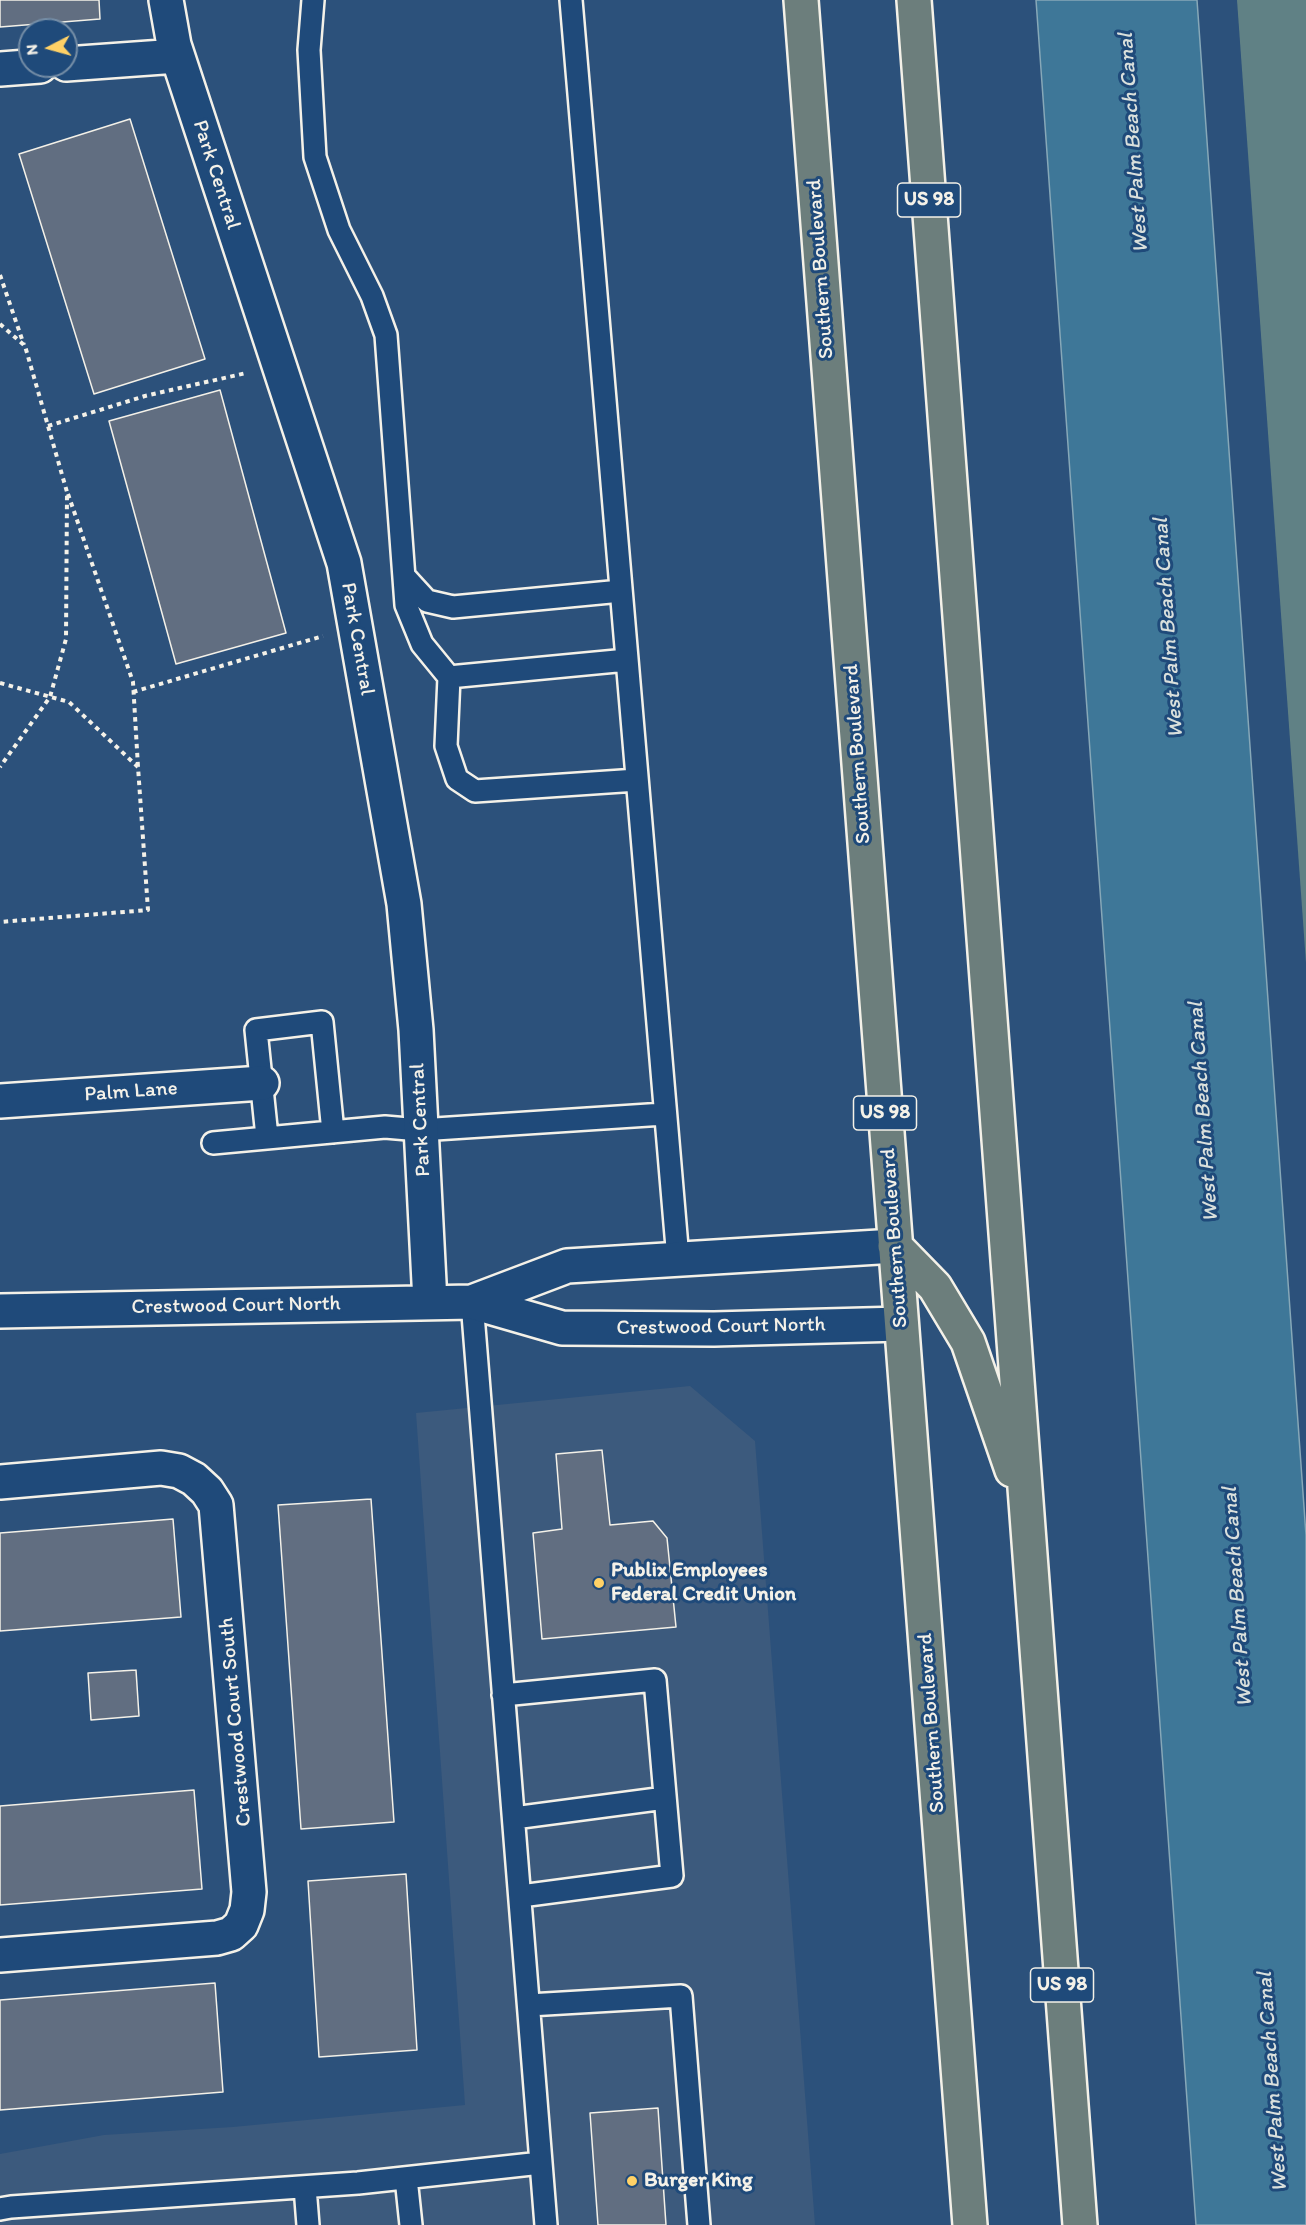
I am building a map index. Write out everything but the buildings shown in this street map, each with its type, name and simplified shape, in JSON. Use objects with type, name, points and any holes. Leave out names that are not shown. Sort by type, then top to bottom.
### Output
[{"type":"highway","name":"Southern Boulevard","points":[[801,0],[970,2225]]},
{"type":"highway","name":"US 98","points":[[914,0],[1080,2225]]},
{"type":"highway","points":[[895,1246],[935,1287],[968,1342],[1027,1514]]},
{"type":"street","name":"Park Central","points":[[166,0],[177,56],[344,563],[404,904],[416,1030],[430,1302]]},
{"type":"street","points":[[78,63],[177,56]]},
{"type":"street","points":[[0,69],[18,68]]},
{"type":"street","name":"Palm Lane","points":[[0,1101],[262,1083]]},
{"type":"street","name":"Crestwood Court North","points":[[472,1302],[567,1266],[895,1246]]},
{"type":"street","name":"Crestwood Court North","points":[[0,1311],[472,1302],[562,1328],[714,1329],[901,1324]]},
{"type":"street","name":"Crestwood Court South","points":[[0,1482],[161,1468],[179,1471],[194,1479],[207,1491],[216,1505],[249,1893],[247,1910],[241,1925],[231,1934],[217,1938],[0,1955]]},
{"type":"lane","points":[[313,0],[309,50],[315,157],[339,230],[372,296],[386,335],[406,606],[422,644],[449,677],[446,746],[457,779],[475,791],[637,780]]},
{"type":"lane","points":[[572,0],[678,1259]]},
{"type":"lane","points":[[405,577],[427,601],[453,607],[621,591]]},
{"type":"lane","points":[[449,677],[627,660]]},
{"type":"lane","points":[[267,1137],[256,1030],[322,1023],[333,1132]]},
{"type":"lane","points":[[213,1143],[385,1127],[420,1130],[664,1114]]},
{"type":"lane","points":[[472,1302],[546,2225]]},
{"type":"lane","points":[[503,1695],[656,1680],[672,1876],[521,1896]]},
{"type":"lane","points":[[514,1818],[665,1798]]},
{"type":"lane","points":[[529,2006],[681,1996],[699,2225]]},
{"type":"lane","points":[[0,2209],[305,2187],[541,2163]]},
{"type":"lane","points":[[406,2178],[411,2225]]},
{"type":"lane","points":[[305,2187],[308,2225]]},
{"type":"path","points":[[0,275],[25,346],[67,492],[133,682],[148,910],[0,922]]},
{"type":"path","points":[[0,324],[25,346]]},
{"type":"path","points":[[48,426],[144,396],[246,373]]},
{"type":"path","points":[[0,767],[50,697],[66,639],[67,492]]},
{"type":"path","points":[[134,692],[325,636]]},
{"type":"path","points":[[0,683],[69,702],[138,767]]},
{"type":"shaded area","points":[[690,1386],[755,1441],[815,2225],[0,2225],[0,2154],[104,2135],[233,2127],[465,2105],[416,1413]]},
{"type":"green space","points":[[1237,0],[1306,0],[1306,963]]},
{"type":"water","name":"West Palm Beach Canal","points":[[1036,0],[1197,0],[1306,1535],[1306,2225],[1196,2225]]},
{"type":"place","name":"Publix Employees Federal Credit Union","points":[[599,1583]]},
{"type":"place","name":"Burger King","points":[[632,2181]]}]
